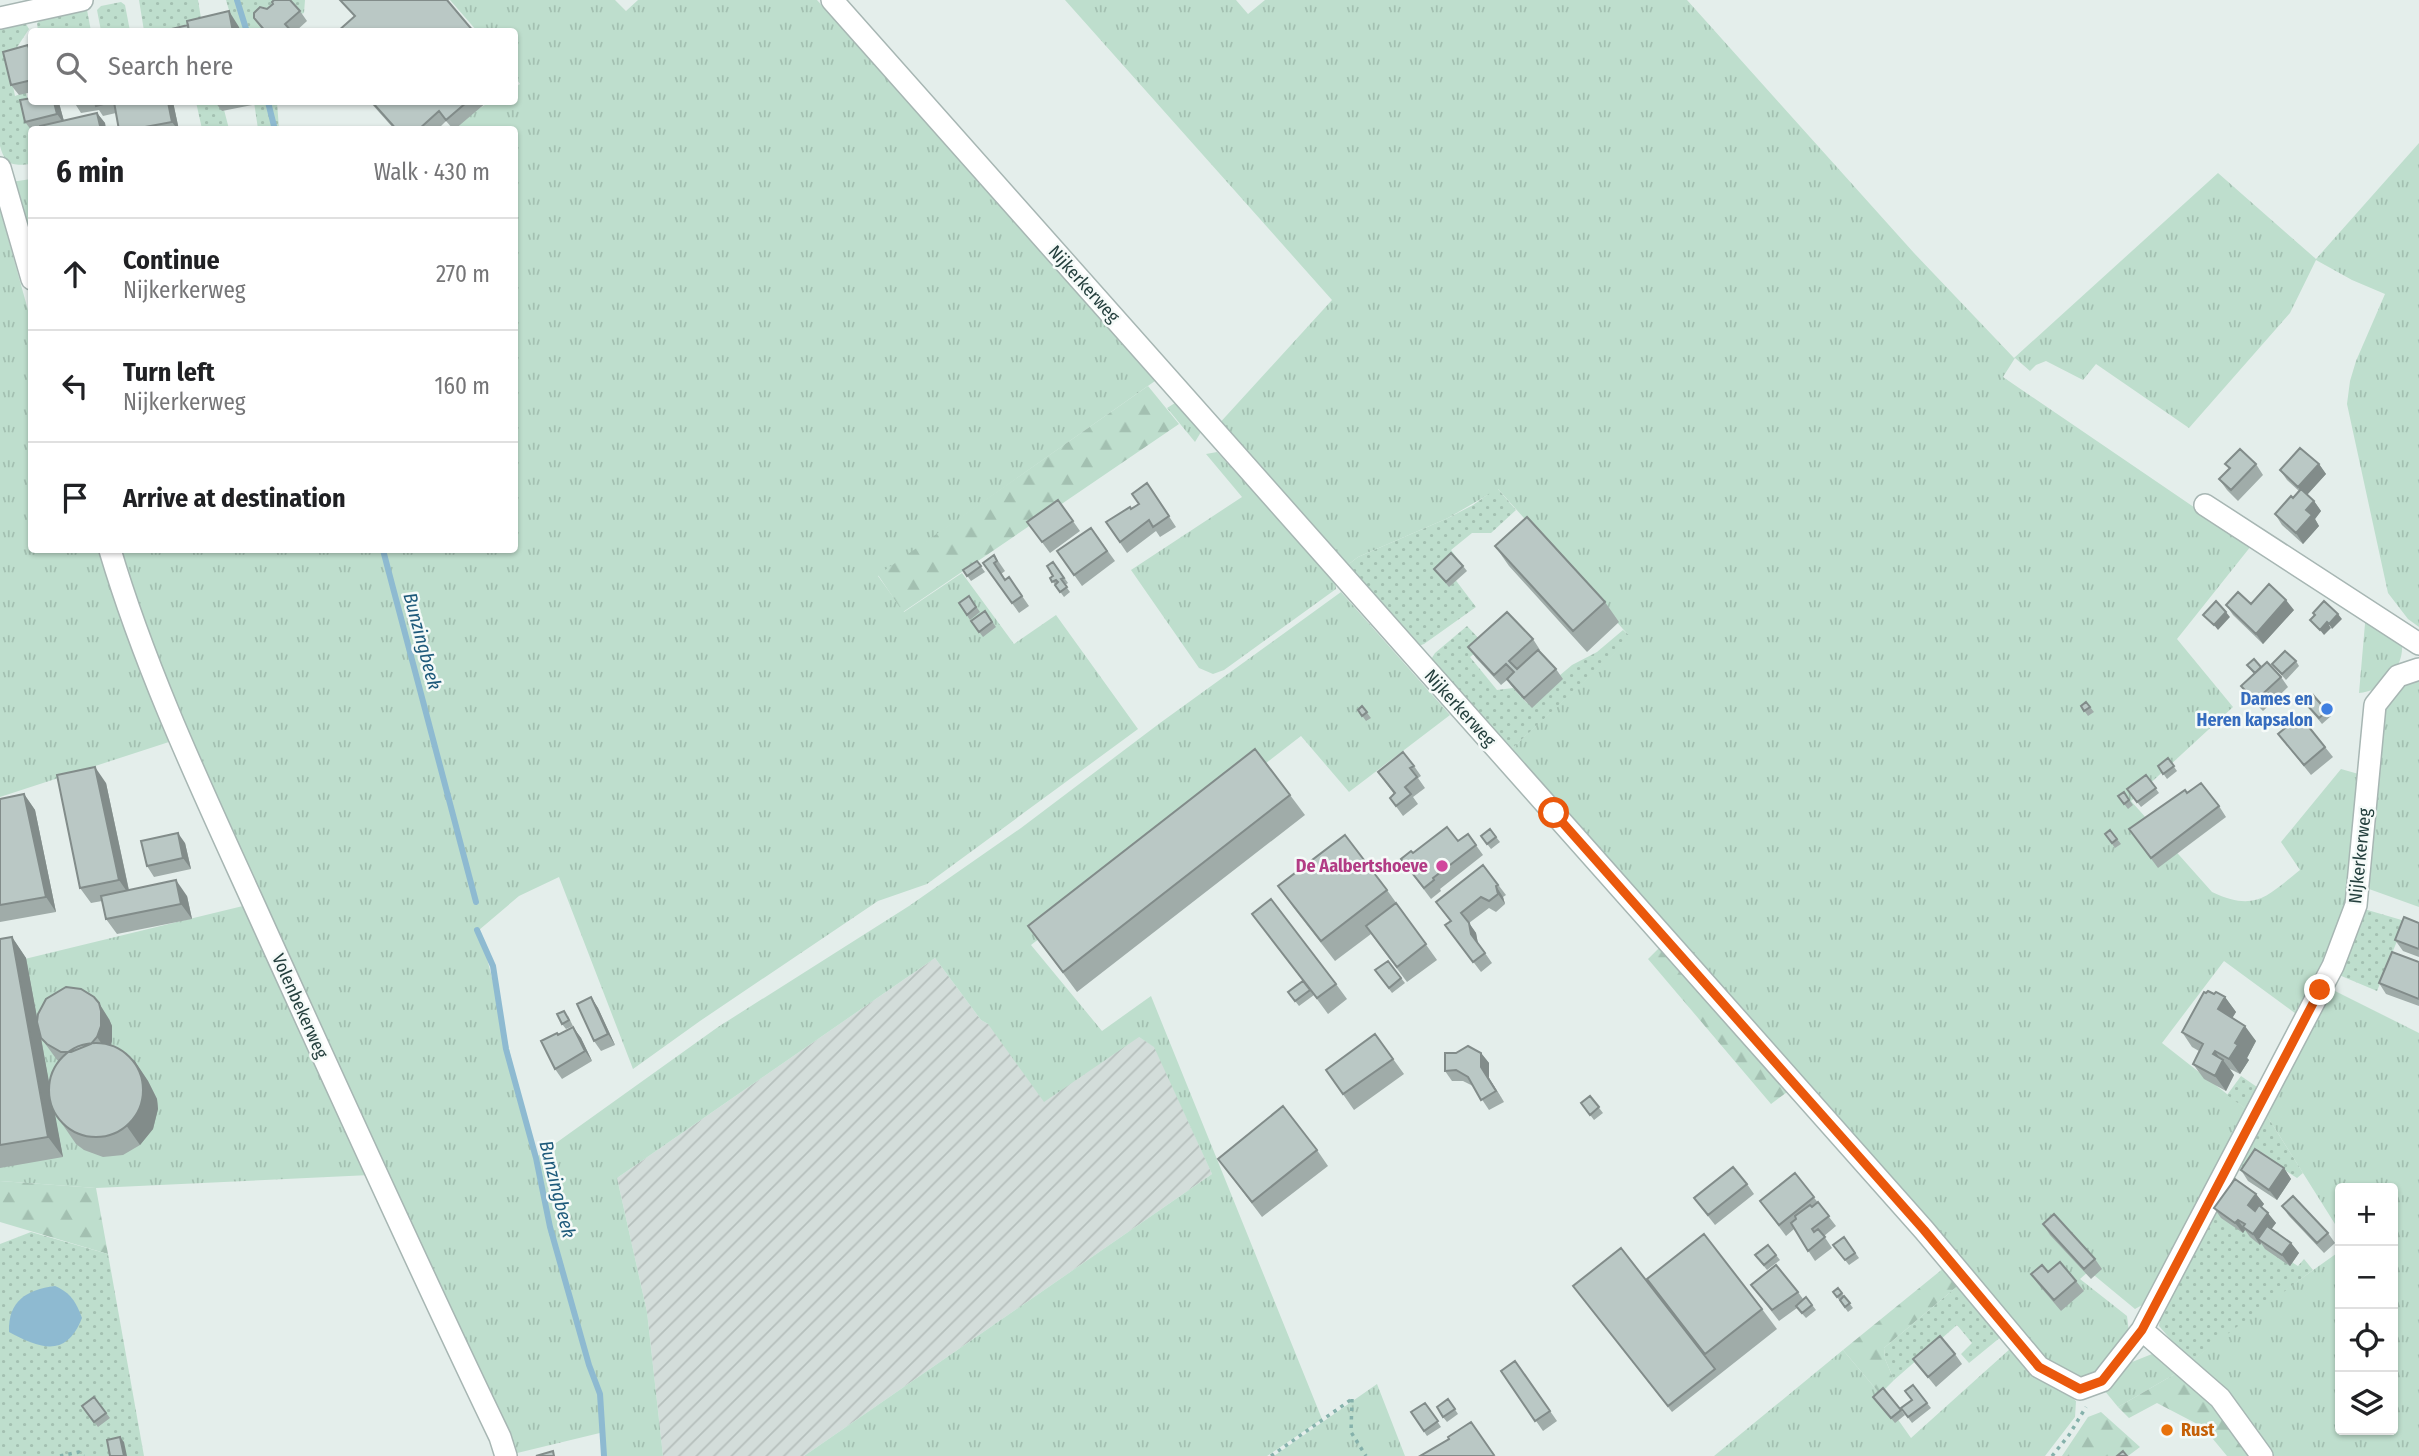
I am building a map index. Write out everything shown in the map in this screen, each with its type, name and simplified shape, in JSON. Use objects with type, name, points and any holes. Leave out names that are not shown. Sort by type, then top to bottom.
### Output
[{"type":"street","points":[[0,18],[82,0]]},
{"type":"street","name":"Nijkerkerweg","points":[[832,0],[1924,1230],[2039,1367],[2080,1389],[2102,1381],[2142,1330],[2333,966],[2357,905],[2375,705],[2398,676],[2419,669]]},
{"type":"street","points":[[0,168],[28,265]]},
{"type":"street","points":[[2205,505],[2419,644]]},
{"type":"street","name":"Volenbekerweg","points":[[111,553],[138,635],[176,728],[347,1110],[500,1437],[506,1456]]},
{"type":"street","points":[[2142,1330],[2220,1398],[2262,1456]]},
{"type":"path","points":[[2052,1456],[2069,1435],[2102,1381]]},
{"type":"path","points":[[1270,1456],[1352,1399],[1351,1432],[1366,1456]]},
{"type":"path","points":[[60,1456],[79,1452],[84,1456]]},
{"type":"shaded area","points":[[935,958],[981,1020],[988,1024],[1139,1037],[1155,1047],[1212,1174],[804,1456],[663,1456],[647,1312],[617,1178]]},
{"type":"green space","points":[[139,0],[198,0],[203,28],[144,28]]},
{"type":"green space","points":[[226,0],[305,0],[304,13],[265,28],[234,28]]},
{"type":"green space","points":[[450,0],[615,0],[626,11],[638,0],[817,0],[1155,381],[878,576],[904,612],[962,573],[1014,644],[1056,615],[1138,729],[927,884],[878,901],[633,1069],[559,877],[519,896],[479,930],[535,1158],[718,1027],[909,906],[1021,828],[1341,592],[1450,715],[1349,792],[1301,736],[1031,945],[1102,1031],[1151,996],[1322,1419],[1267,1456],[804,1456],[1212,1174],[1154,1047],[1139,1037],[1044,1102],[988,1024],[981,1020],[935,958],[617,1178],[647,1312],[663,1456],[603,1456],[604,1432],[513,1454],[192,752],[117,553],[518,553],[518,126],[449,126],[485,105],[518,105],[518,28],[474,28]]},
{"type":"green space","points":[[1065,0],[1236,0],[1248,14],[1265,0],[1687,0],[1914,253],[2014,358],[2218,173],[2316,259],[2419,143],[2419,627],[2408,619],[2388,593],[2347,404],[2356,361],[2385,294],[2316,260],[2290,313],[2189,428],[2096,364],[2083,380],[2046,361],[2030,371],[2015,358],[2003,377],[2251,546],[2177,639],[2233,707],[2131,801],[2212,892],[2239,901],[2250,901],[2278,888],[2300,870],[2281,842],[2341,769],[2362,775],[2348,911],[2299,1016],[2224,961],[2162,1043],[2246,1109],[2144,1304],[2135,1309],[2089,1271],[2080,1279],[2127,1316],[2129,1333],[2113,1359],[2094,1374],[2080,1377],[2042,1357],[1509,751],[1631,638],[1498,489],[1448,518],[1358,557],[1345,567],[1216,427],[1332,300]]},
{"type":"green space","points":[[121,2],[125,5],[129,28],[100,28],[97,10],[101,6]]},
{"type":"green space","points":[[87,10],[90,28],[38,28],[37,23]]},
{"type":"green space","points":[[22,23],[28,28],[8,61],[15,96],[26,92],[32,126],[28,126],[28,164],[19,165],[7,161],[0,146],[0,29]]},
{"type":"green space","points":[[197,105],[223,105],[228,126],[201,126]]},
{"type":"green space","points":[[254,105],[277,105],[279,126],[258,126]]},
{"type":"green space","points":[[28,179],[28,236],[11,182]]},
{"type":"green space","points":[[0,209],[28,310],[28,553],[102,553],[172,741],[0,797]]},
{"type":"green space","points":[[1148,386],[1179,424],[903,612],[878,575]]},
{"type":"green space","points":[[1175,403],[1201,432],[1195,442],[1167,408]]},
{"type":"green space","points":[[1217,452],[1335,580],[1336,589],[1224,670],[1213,674],[1199,668],[1131,570],[1242,497],[1206,454]]},
{"type":"green space","points":[[1497,488],[1516,510],[1491,533],[1472,533],[1451,550],[1462,565],[1451,574],[1476,607],[1416,647],[1345,567],[1358,557],[1448,518]]},
{"type":"green space","points":[[2366,612],[2402,644],[2402,653],[2390,677],[2376,688],[2359,693]]},
{"type":"green space","points":[[1467,626],[1485,645],[1470,657],[1497,690],[1513,688],[1527,703],[1572,665],[1597,652],[1623,630],[1632,638],[1509,751],[1430,661],[1435,653]]},
{"type":"green space","points":[[2419,676],[2419,907],[2369,889],[2376,817],[2379,739],[2385,710],[2397,689]]},
{"type":"green space","points":[[247,905],[370,1175],[96,1188],[0,1181],[0,965]]},
{"type":"green space","points":[[2364,909],[2405,921],[2377,991],[2339,975]]},
{"type":"green space","points":[[1659,948],[1790,1090],[1771,1104],[1648,959]]},
{"type":"green space","points":[[2333,990],[2419,1033],[2419,1456],[2274,1456],[2190,1362],[2335,1255],[2335,1435],[2398,1435],[2398,1183],[2335,1183],[2335,1224],[2264,1111]]},
{"type":"green space","points":[[2241,1076],[2257,1087],[2246,1109],[2227,1095]]},
{"type":"green space","points":[[2264,1111],[2303,1173],[2297,1178],[2263,1156],[2250,1175],[2238,1170]]},
{"type":"green space","points":[[0,1181],[96,1188],[108,1254],[0,1222]]},
{"type":"green space","points":[[2227,1183],[2238,1185],[2271,1230],[2279,1232],[2269,1248],[2298,1266],[2304,1259],[2313,1270],[2190,1362],[2159,1326],[2162,1307]]},
{"type":"green space","points":[[31,1232],[108,1254],[144,1456],[0,1456],[0,1244]]},
{"type":"green space","points":[[1945,1267],[1960,1284],[1884,1348],[1885,1359],[1894,1380],[1880,1394],[1843,1350]]},
{"type":"green space","points":[[1960,1284],[2002,1336],[1969,1363],[1961,1354],[1972,1343],[1957,1325],[1894,1380],[1885,1359],[1884,1348]]},
{"type":"green space","points":[[2011,1348],[2076,1401],[2075,1417],[2045,1456],[1714,1456],[1843,1350],[1880,1394],[1911,1438]]},
{"type":"green space","points":[[2152,1354],[2180,1371],[2118,1407],[2104,1390],[2127,1364]]},
{"type":"green space","points":[[2180,1371],[2213,1402],[2253,1456],[2227,1456],[2203,1427],[2157,1403],[2129,1418],[2118,1407]]},
{"type":"green space","points":[[1377,1384],[1405,1456],[1274,1456]]},
{"type":"green space","points":[[2101,1412],[2140,1447],[2128,1456],[2062,1456],[2088,1417]]},
{"type":"water","points":[[55,1286],[72,1299],[82,1318],[76,1331],[68,1339],[60,1344],[42,1346],[9,1332],[12,1312],[21,1299],[27,1294]]},
{"type":"building","points":[[290,0],[300,11],[285,24],[288,28],[263,28],[254,18],[254,13],[260,7],[267,9],[272,2]]},
{"type":"building","points":[[340,0],[447,0],[471,28],[342,28],[355,16]]},
{"type":"building","points":[[229,11],[232,28],[188,28],[187,21]]},
{"type":"building","points":[[28,45],[28,81],[11,85],[3,52]]},
{"type":"building","points":[[28,99],[28,105],[55,105],[57,114],[25,122],[20,100]]},
{"type":"building","points":[[115,105],[169,105],[172,122],[150,126],[118,126]]},
{"type":"building","points":[[375,105],[464,105],[446,120],[439,111],[422,126],[393,126]]},
{"type":"building","points":[[97,113],[100,126],[40,126]]},
{"type":"building","points":[[2300,448],[2319,464],[2298,487],[2280,470]]},
{"type":"building","points":[[2240,449],[2256,464],[2231,490],[2219,479],[2230,468],[2225,464]]},
{"type":"building","points":[[1147,483],[1169,516],[1153,527],[1149,520],[1120,542],[1106,522],[1139,504],[1132,494]]},
{"type":"building","points":[[2301,489],[2314,501],[2306,510],[2312,515],[2296,533],[2275,514]]},
{"type":"building","points":[[1058,500],[1073,521],[1042,542],[1027,522]]},
{"type":"building","points":[[1527,517],[1605,602],[1573,631],[1495,546]]},
{"type":"building","points":[[1091,528],[1107,551],[1074,575],[1057,551]]},
{"type":"building","points":[[1451,553],[1463,566],[1446,582],[1434,569]]},
{"type":"building","points":[[994,555],[997,561],[994,563],[1005,580],[1009,577],[1022,596],[1012,603],[983,563]]},
{"type":"building","points":[[977,561],[981,566],[967,576],[963,570]]},
{"type":"building","points":[[1053,562],[1067,587],[1060,592],[1055,585],[1058,582],[1052,582],[1050,578],[1053,576],[1047,566]]},
{"type":"building","points":[[2269,584],[2286,600],[2256,634],[2226,605],[2238,592],[2251,604]]},
{"type":"building","points":[[969,596],[976,607],[967,615],[959,603]]},
{"type":"building","points":[[2216,601],[2226,612],[2214,625],[2203,615]]},
{"type":"building","points":[[2324,601],[2338,614],[2320,630],[2310,620]]},
{"type":"building","points":[[985,611],[992,622],[979,632],[971,621]]},
{"type":"building","points":[[1507,612],[1533,639],[1509,661],[1517,669],[1538,650],[1556,669],[1524,698],[1507,679],[1514,672],[1506,664],[1494,675],[1468,647]]},
{"type":"building","points":[[2285,651],[2296,661],[2282,674],[2272,664]]},
{"type":"building","points":[[2254,659],[2261,667],[2255,673],[2247,665]]},
{"type":"building","points":[[2267,662],[2281,677],[2255,701],[2241,686]]},
{"type":"building","points":[[2313,695],[2327,711],[2319,718],[2305,703]]},
{"type":"building","points":[[2086,702],[2090,707],[2084,711],[2081,706]]},
{"type":"building","points":[[1362,706],[1367,712],[1362,716],[1358,710]]},
{"type":"building","points":[[2300,716],[2325,747],[2304,765],[2278,734]]},
{"type":"building","points":[[1255,749],[1290,795],[1063,972],[1028,926]]},
{"type":"building","points":[[1403,752],[1414,766],[1410,768],[1417,777],[1405,787],[1411,794],[1396,806],[1390,798],[1395,793],[1378,772]]},
{"type":"building","points":[[2168,758],[2174,766],[2163,774],[2158,766]]},
{"type":"building","points":[[95,767],[119,880],[80,888],[57,775]]},
{"type":"building","points":[[2146,775],[2156,788],[2137,802],[2127,789]]},
{"type":"building","points":[[2201,783],[2219,806],[2151,858],[2129,829],[2185,790],[2187,793]]},
{"type":"building","points":[[2124,792],[2129,800],[2124,804],[2118,796]]},
{"type":"building","points":[[24,794],[46,897],[0,905],[0,799]]},
{"type":"building","points":[[1447,827],[1458,841],[1468,834],[1476,845],[1424,888],[1401,859]]},
{"type":"building","points":[[1490,829],[1496,837],[1487,844],[1481,836]]},
{"type":"building","points":[[2110,830],[2117,839],[2112,843],[2105,834]]},
{"type":"building","points":[[178,833],[183,858],[147,866],[141,841]]},
{"type":"building","points":[[1345,835],[1387,890],[1321,941],[1278,886]]},
{"type":"building","points":[[1483,865],[1498,885],[1498,894],[1489,901],[1481,897],[1461,913],[1469,923],[1471,934],[1485,953],[1473,962],[1445,925],[1451,921],[1436,902]]},
{"type":"building","points":[[176,880],[181,904],[106,919],[101,896]]},
{"type":"building","points":[[1271,899],[1336,984],[1317,998],[1252,914]]},
{"type":"building","points":[[1396,903],[1426,944],[1397,967],[1366,926]]},
{"type":"building","points":[[2404,917],[2419,923],[2419,949],[2395,940]]},
{"type":"building","points":[[12,937],[48,1137],[0,1145],[0,939]]},
{"type":"building","points":[[2392,952],[2419,962],[2419,999],[2379,983]]},
{"type":"building","points":[[1388,961],[1401,978],[1389,988],[1375,970]]},
{"type":"building","points":[[1303,981],[1310,990],[1295,1001],[1288,992]]},
{"type":"building","points":[[66,987],[81,989],[94,997],[101,1011],[101,1026],[91,1044],[71,1052],[61,1052],[41,1038],[37,1022],[46,999]]},
{"type":"building","points":[[2204,992],[2225,997],[2218,1009],[2245,1026],[2229,1059],[2215,1051],[2213,1054],[2223,1060],[2215,1076],[2193,1064],[2203,1044],[2182,1032]]},
{"type":"building","points":[[591,997],[608,1034],[594,1041],[577,1004]]},
{"type":"building","points":[[564,1011],[569,1020],[562,1024],[557,1014]]},
{"type":"building","points":[[573,1027],[585,1051],[555,1069],[541,1041]]},
{"type":"building","points":[[1375,1034],[1393,1059],[1343,1094],[1326,1070]]},
{"type":"building","points":[[96,1043],[114,1047],[129,1057],[139,1072],[143,1090],[139,1108],[129,1123],[114,1133],[96,1137],[78,1133],[63,1123],[53,1108],[49,1090],[53,1072],[63,1057],[78,1047]]},
{"type":"building","points":[[1468,1046],[1481,1053],[1481,1067],[1496,1091],[1481,1100],[1468,1077],[1456,1070],[1445,1071],[1445,1053],[1456,1053]]},
{"type":"building","points":[[1590,1096],[1599,1107],[1590,1115],[1581,1103]]},
{"type":"building","points":[[1283,1106],[1317,1150],[1252,1202],[1218,1159]]},
{"type":"building","points":[[2255,1149],[2284,1168],[2269,1190],[2241,1170]]},
{"type":"building","points":[[1733,1167],[1747,1184],[1708,1215],[1694,1198]]},
{"type":"building","points":[[1795,1173],[1814,1197],[1779,1225],[1760,1201]]},
{"type":"building","points":[[2235,1179],[2256,1194],[2248,1205],[2255,1211],[2259,1205],[2268,1213],[2253,1234],[2243,1227],[2245,1224],[2238,1220],[2235,1223],[2214,1208]]},
{"type":"building","points":[[2293,1196],[2328,1233],[2317,1243],[2282,1206]]},
{"type":"building","points":[[1818,1202],[1829,1216],[1812,1229],[1814,1232],[1818,1229],[1825,1237],[1808,1251],[1791,1223],[1796,1219],[1795,1216]]},
{"type":"building","points":[[2054,1214],[2095,1259],[2084,1269],[2043,1224]]},
{"type":"building","points":[[2267,1226],[2291,1243],[2282,1255],[2258,1239]]},
{"type":"building","points":[[1704,1234],[1762,1309],[1705,1354],[1647,1279]]},
{"type":"building","points":[[1844,1237],[1855,1253],[1845,1260],[1833,1245]]},
{"type":"building","points":[[1768,1245],[1776,1255],[1764,1265],[1755,1255]]},
{"type":"building","points":[[1621,1248],[1715,1369],[1668,1406],[1573,1286]]},
{"type":"building","points":[[2060,1262],[2076,1281],[2054,1300],[2031,1274],[2042,1265],[2048,1272]]},
{"type":"building","points":[[1776,1265],[1798,1292],[1772,1310],[1751,1285]]},
{"type":"building","points":[[1838,1288],[1842,1293],[1837,1297],[1833,1292]]},
{"type":"building","points":[[1844,1296],[1850,1303],[1845,1307],[1840,1300]]},
{"type":"building","points":[[1806,1297],[1812,1305],[1802,1313],[1796,1306]]},
{"type":"building","points":[[1940,1336],[1955,1354],[1928,1377],[1913,1359]]},
{"type":"building","points":[[1515,1361],[1550,1411],[1535,1421],[1501,1371]]},
{"type":"building","points":[[1913,1385],[1927,1403],[1908,1417],[1901,1408],[1912,1400],[1905,1391]]},
{"type":"building","points":[[1883,1388],[1901,1410],[1891,1418],[1873,1397]]},
{"type":"building","points":[[94,1397],[106,1413],[94,1422],[82,1406]]},
{"type":"building","points":[[1448,1399],[1455,1409],[1443,1417],[1437,1407]]},
{"type":"building","points":[[1425,1403],[1438,1421],[1424,1431],[1411,1412]]},
{"type":"building","points":[[1471,1422],[1494,1455],[1420,1456],[1449,1439],[1448,1437]]},
{"type":"building","points":[[120,1437],[124,1456],[110,1456],[107,1440]]},
{"type":"building","points":[[553,1451],[554,1456],[536,1456]]},
{"type":"waterway","name":"Bunzingbeek","points":[[237,0],[246,28]]},
{"type":"waterway","name":"Bunzingbeek","points":[[269,105],[274,126]]},
{"type":"waterway","name":"Bunzingbeek","points":[[384,553],[476,902]]},
{"type":"waterway","name":"Bunzingbeek","points":[[477,930],[493,966],[506,1049],[536,1158],[550,1227],[589,1365],[600,1394],[604,1456]]},
{"type":"place","name":"Dames en Heren kapsalon","points":[[2327,709]]},
{"type":"place","name":"De Aalbertshoeve","points":[[1442,866]]},
{"type":"place","name":"Rust","points":[[2167,1430]]},
{"type":"route","points":[[1554,813],[1924,1230],[2039,1367],[2080,1389],[2102,1381],[2142,1330],[2320,990]]}]
